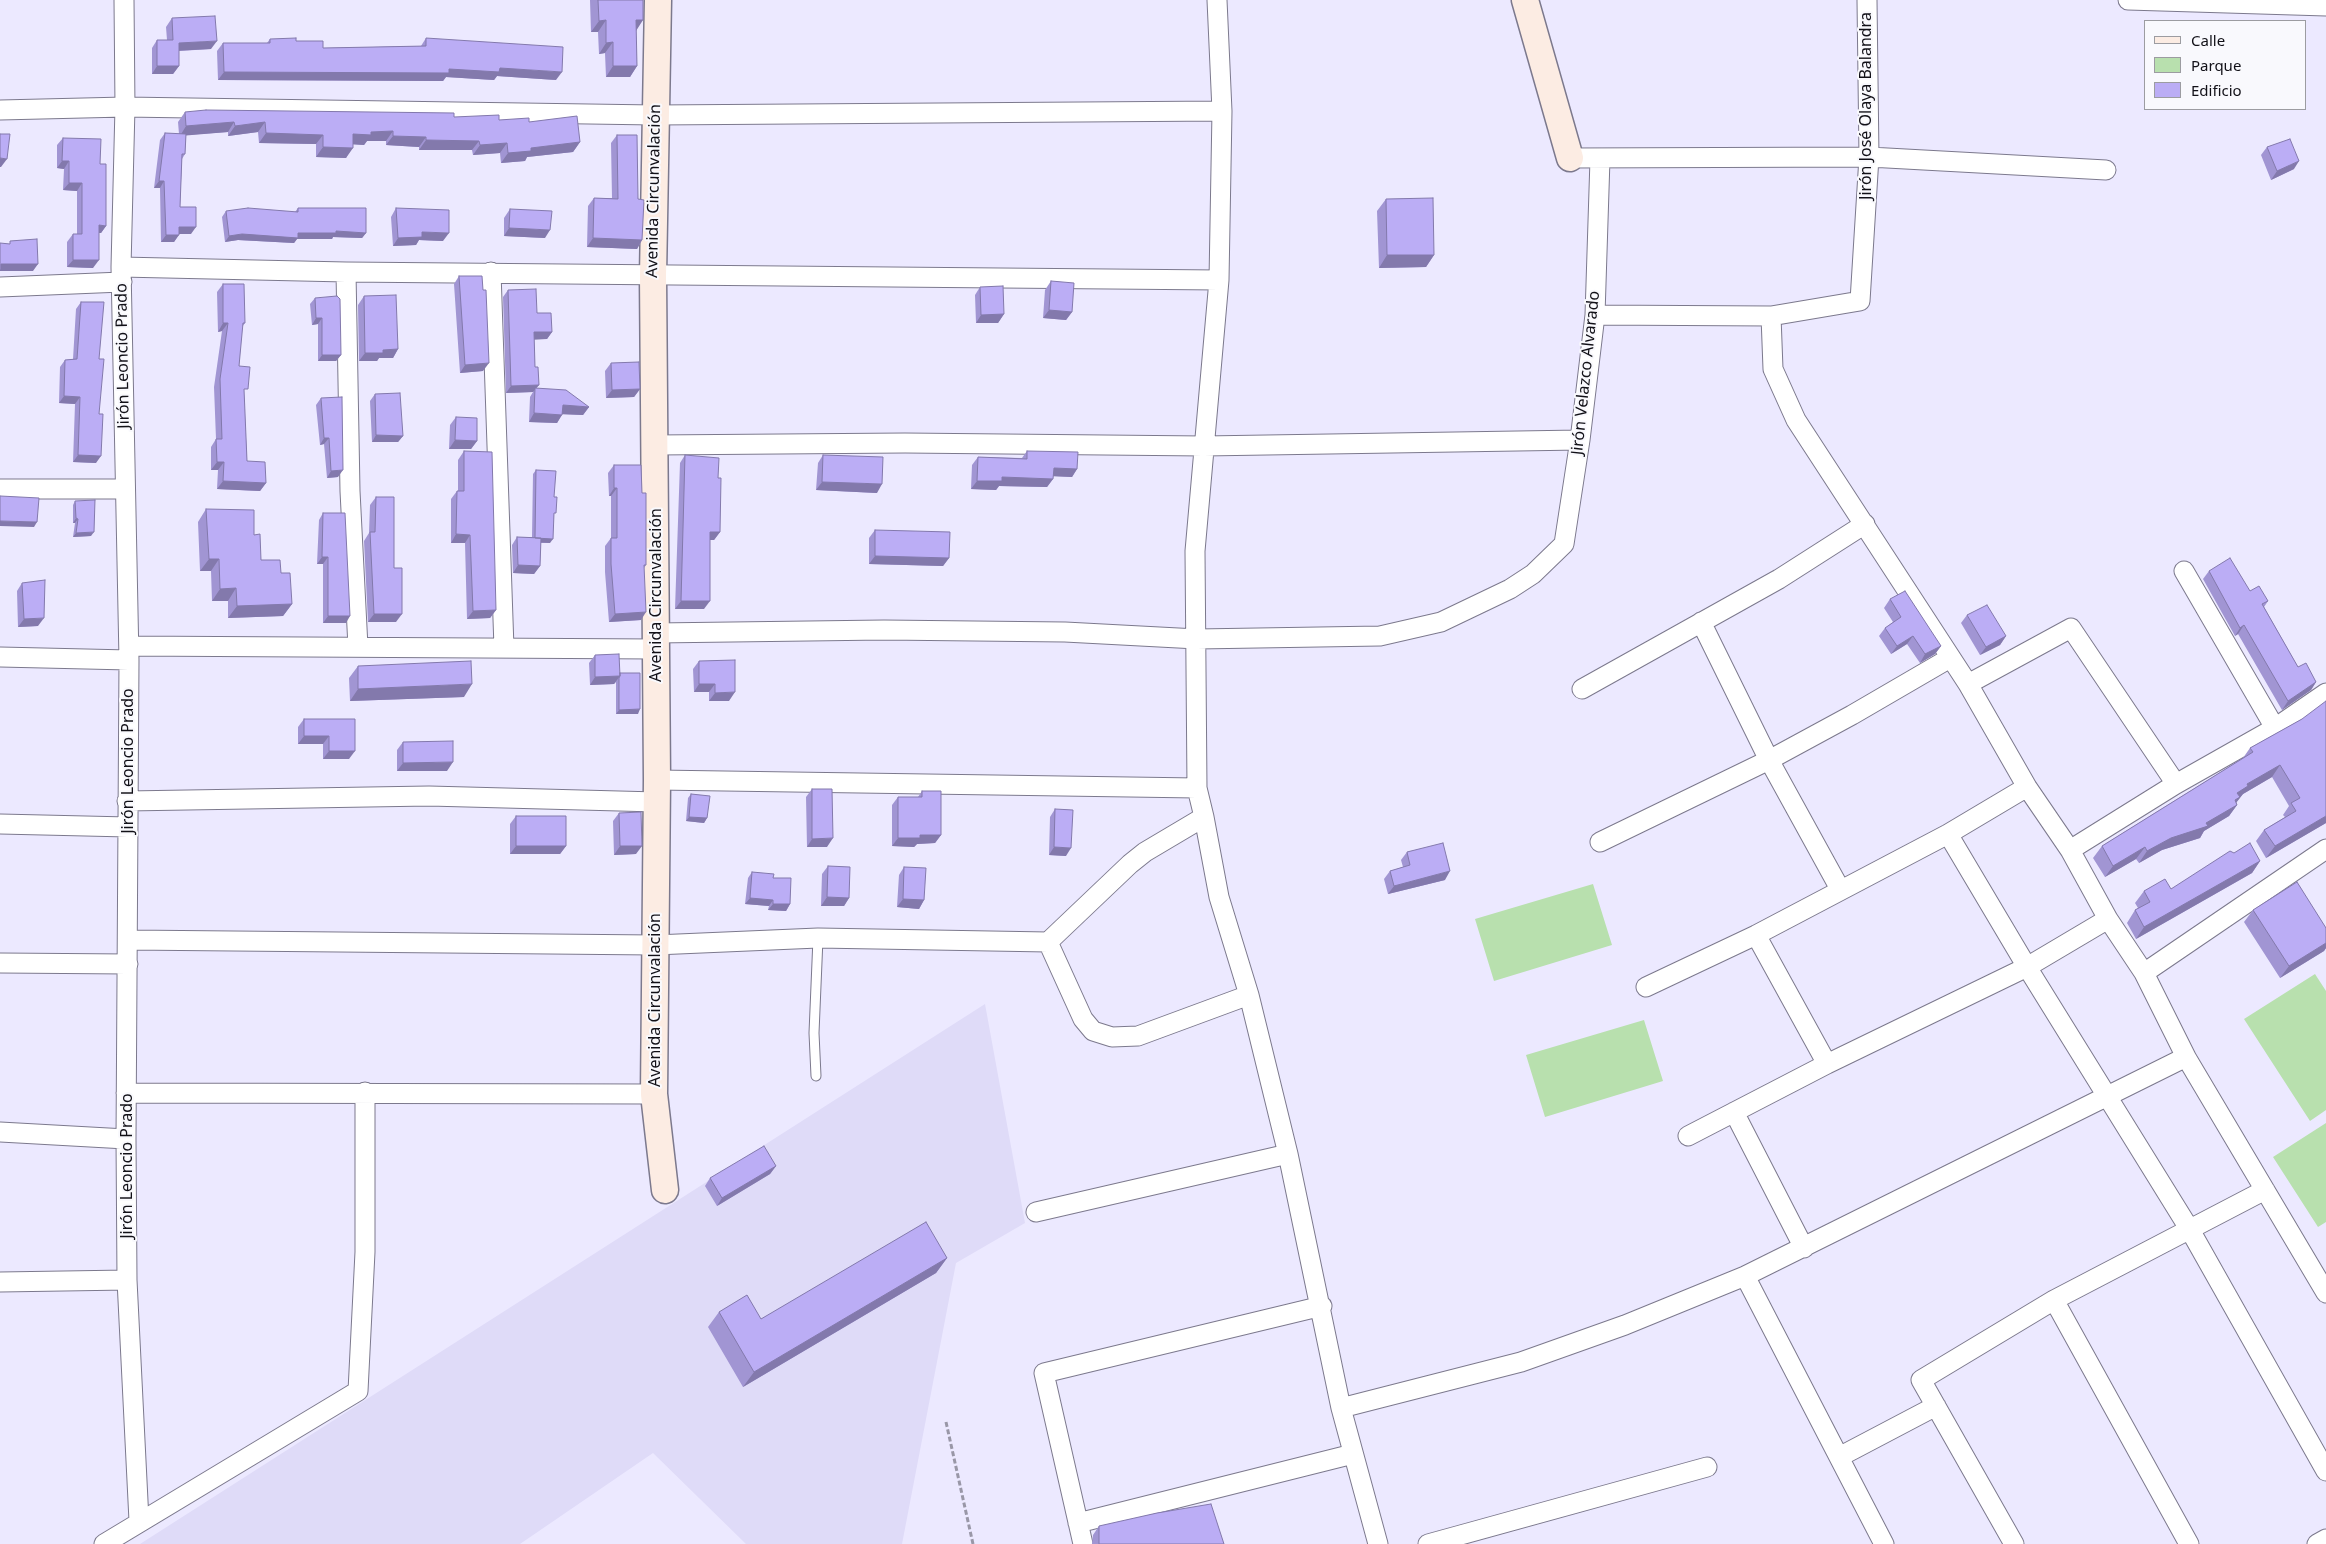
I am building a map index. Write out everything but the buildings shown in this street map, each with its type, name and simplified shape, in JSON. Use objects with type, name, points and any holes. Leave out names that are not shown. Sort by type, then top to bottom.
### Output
[{"type":"street","name":"Jirón Leoncio Prado","points":[[124,0],[125,107],[122,274],[129,653],[126,1093],[127,1280],[139,1521]]},
{"type":"street","name":"Avenida Circunvalación","points":[[658,0],[652,276],[657,791],[654,1094],[666,1190]]},
{"type":"street","points":[[1217,0],[1222,112],[1219,280],[1195,550],[1197,639],[1196,788],[1204,817],[1219,897],[1249,995],[1288,1154],[1322,1306],[1342,1408],[1378,1544]]},
{"type":"street","points":[[1525,0],[1570,158],[1869,157],[2106,170]]},
{"type":"street","name":"Jirón José Olaya Balandra","points":[[1771,316],[1860,301],[1869,157],[1867,0]]},
{"type":"street","points":[[2128,0],[2326,6]]},
{"type":"street","points":[[0,110],[125,107],[655,115],[1222,112]]},
{"type":"street","name":"Jirón Velazco Alvarado","points":[[0,657],[358,647],[504,648],[884,630],[1055,632],[1197,639],[1380,636],[1441,622],[1510,589],[1533,574],[1564,544],[1580,440],[1595,315],[1600,158]]},
{"type":"street","points":[[0,286],[122,274],[346,272],[1219,280]]},
{"type":"street","points":[[346,272],[350,491],[358,647]]},
{"type":"street","points":[[490,272],[504,648]]},
{"type":"street","points":[[1595,315],[1771,316],[1773,369],[1796,420],[1968,684],[2027,787],[2070,850],[2108,919],[2144,973],[2186,1057],[2326,1293]]},
{"type":"street","points":[[655,445],[905,443],[1204,446],[1580,440]]},
{"type":"street","points":[[0,489],[125,489]]},
{"type":"street","points":[[1582,689],[1779,579],[1865,524]]},
{"type":"street","points":[[2184,571],[2274,728]]},
{"type":"street","points":[[1701,622],[1769,760],[1840,889]]},
{"type":"street","points":[[1968,684],[2071,628],[2176,784]]},
{"type":"street","points":[[1600,842],[1769,760],[1852,715],[1950,658]]},
{"type":"street","points":[[2070,850],[2176,784],[2274,728],[2326,693]]},
{"type":"street","points":[[1646,987],[1756,935],[1840,889],[1948,834],[2027,787]]},
{"type":"street","points":[[127,801],[657,791],[1196,788]]},
{"type":"street","points":[[128,940],[655,945],[818,938],[1048,942],[1130,864],[1145,852],[1204,817]]},
{"type":"street","points":[[0,824],[128,827]]},
{"type":"street","points":[[1948,834],[2027,967],[2190,1230],[2326,1471]]},
{"type":"street","points":[[2144,973],[2326,850]]},
{"type":"street","points":[[1688,1136],[1827,1064],[2027,967],[2108,919]]},
{"type":"street","points":[[1756,935],[1827,1064]]},
{"type":"street","points":[[1048,942],[1083,1019],[1093,1031],[1112,1037],[1138,1036],[1249,995]]},
{"type":"street","points":[[0,963],[128,964]]},
{"type":"street","points":[[1342,1408],[1521,1362],[1625,1325],[1745,1276],[2109,1097],[2186,1057]]},
{"type":"street","points":[[104,1544],[139,1521],[358,1391],[365,1252],[365,1092]]},
{"type":"street","points":[[126,1093],[654,1094]]},
{"type":"street","points":[[1734,1112],[1804,1248]]},
{"type":"street","points":[[0,1132],[126,1139]]},
{"type":"street","points":[[1036,1212],[1288,1154]]},
{"type":"street","points":[[2009,1542],[1921,1380],[2054,1300],[2266,1190]]},
{"type":"street","points":[[1745,1276],[1884,1544]]},
{"type":"street","points":[[0,1282],[127,1280]]},
{"type":"street","points":[[2054,1300],[2189,1544]]},
{"type":"street","points":[[1083,1544],[1044,1373],[1322,1306]]},
{"type":"street","points":[[1839,1457],[1936,1406]]},
{"type":"street","points":[[1078,1523],[1353,1454]]},
{"type":"street","points":[[1428,1544],[1707,1467]]},
{"type":"street","points":[[2317,1544],[2326,1539]]},
{"type":"lane","points":[[816,1076],[814,1033],[818,938]]},
{"type":"path","points":[[946,1422],[973,1544]]},
{"type":"shaded area","points":[[985,1004],[1025,1223],[956,1263],[902,1544],[746,1544],[653,1453],[520,1544],[140,1544]]},
{"type":"green space","points":[[1593,884],[1612,945],[1494,981],[1475,919]]},
{"type":"green space","points":[[2315,974],[2326,991],[2326,1110],[2310,1121],[2244,1019]]},
{"type":"green space","points":[[1644,1020],[1663,1081],[1545,1117],[1526,1055]]},
{"type":"green space","points":[[2326,1123],[2326,1222],[2318,1227],[2273,1157]]}]
